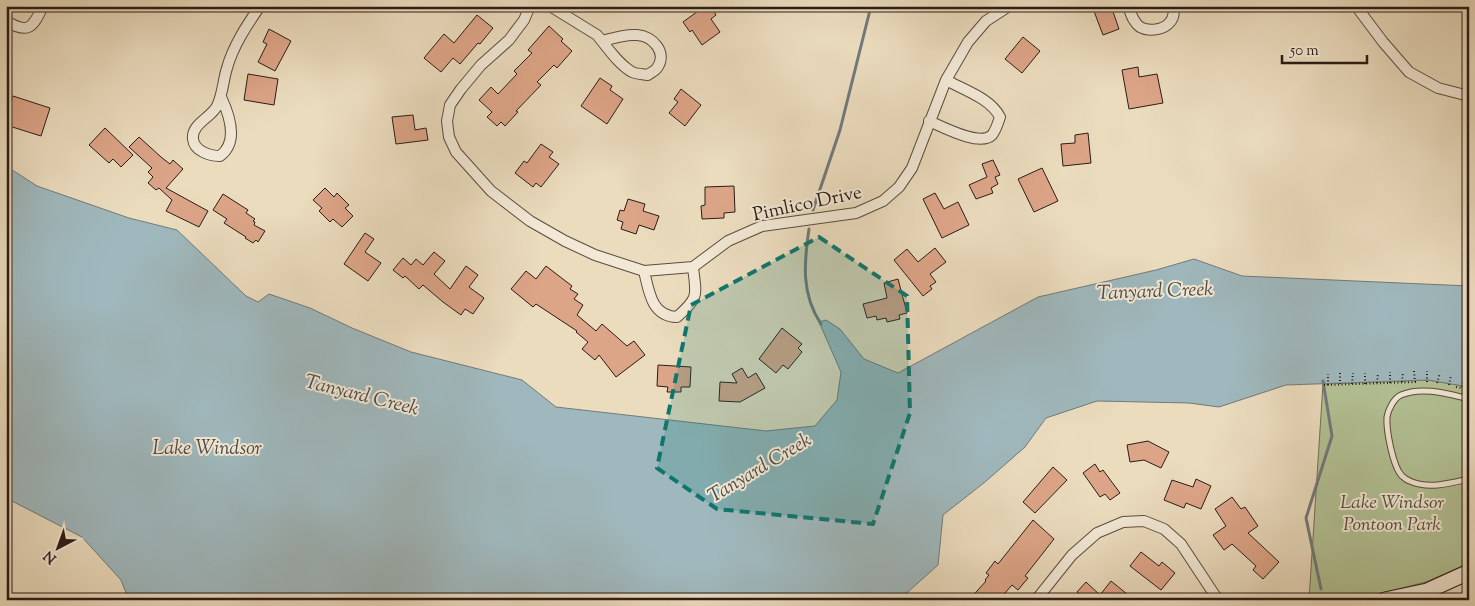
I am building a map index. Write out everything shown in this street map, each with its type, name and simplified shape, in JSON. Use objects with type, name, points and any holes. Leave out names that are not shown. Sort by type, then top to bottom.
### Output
[{"type":"street","points":[[6,22],[28,29],[33,25],[43,6]]},
{"type":"street","points":[[221,97],[229,120],[232,135],[231,142],[220,156],[212,156],[198,148],[192,137],[199,124],[216,108],[221,97],[227,67],[235,46],[260,6]]},
{"type":"street","name":"Pimlico Drive","points":[[530,6],[524,20],[509,40],[481,65],[450,105],[446,122],[449,137],[456,152],[491,191],[530,221],[595,255],[644,271],[693,266],[728,241],[762,226],[856,212],[883,201],[899,187],[912,168],[946,80],[968,42],[986,21],[1009,6]]},
{"type":"street","points":[[550,6],[597,34],[617,59],[633,73],[648,75],[657,68],[662,57],[659,46],[639,35],[625,35],[602,40]]},
{"type":"street","points":[[1128,6],[1132,18],[1139,26],[1148,31],[1170,23],[1174,15],[1174,6]]},
{"type":"street","points":[[1356,6],[1409,72],[1438,88],[1469,96]]},
{"type":"street","points":[[929,121],[975,139],[983,139],[992,135],[997,127],[1000,117],[996,110],[989,104],[946,80]]},
{"type":"street","points":[[644,271],[652,301],[657,308],[669,316],[677,317],[693,303],[696,294],[693,266]]},
{"type":"street","points":[[1036,600],[1072,555],[1098,533],[1123,522],[1144,522],[1164,529],[1181,544],[1218,600]]},
{"type":"street","points":[[1385,600],[1427,591],[1468,574]]},
{"type":"lane","points":[[1469,399],[1440,392],[1415,391],[1399,396],[1387,416],[1388,432],[1396,466],[1402,476],[1411,482],[1422,485],[1434,485],[1469,479]]},
{"type":"path","points":[[1414,371],[1415,382]]},
{"type":"path","points":[[1427,382],[1428,371]]},
{"type":"path","points":[[1390,372],[1390,383]]},
{"type":"path","points":[[1402,382],[1403,372]]},
{"type":"path","points":[[1340,373],[1340,384]]},
{"type":"path","points":[[1352,384],[1353,373]]},
{"type":"path","points":[[1365,373],[1365,384]]},
{"type":"path","points":[[1378,373],[1378,383]]},
{"type":"path","points":[[1437,384],[1440,373]]},
{"type":"path","points":[[1328,374],[1328,385]]},
{"type":"path","points":[[1449,386],[1451,375]]},
{"type":"path","points":[[1462,387],[1464,377]]},
{"type":"path","points":[[1324,385],[1427,382],[1469,388]]},
{"type":"path","points":[[1458,600],[1469,592]]},
{"type":"highlighted area","points":[[819,237],[907,296],[910,413],[873,524],[717,509],[657,468],[691,305]]},
{"type":"green space","name":"Lake Windsor Pontoon Park","points":[[1428,380],[1469,387],[1469,563],[1426,582],[1359,599],[1309,600],[1323,384]]},
{"type":"water","name":"Lake Windsor","points":[[6,166],[37,186],[129,218],[177,230],[246,296],[258,302],[269,294],[310,308],[352,328],[411,352],[522,380],[556,407],[766,431],[815,426],[837,400],[841,372],[819,322],[826,320],[840,329],[864,359],[898,373],[1038,297],[1156,270],[1194,259],[1242,276],[1469,286],[1469,387],[1428,380],[1286,385],[1219,407],[1189,403],[1097,401],[1046,418],[1025,447],[943,515],[938,565],[899,600],[129,600],[121,580],[82,537],[6,498]]},
{"type":"building","points":[[705,6],[711,6],[716,15],[711,19],[720,32],[702,45],[692,30],[690,32],[683,22]]},
{"type":"building","points":[[1092,6],[1111,6],[1119,29],[1103,35]]},
{"type":"building","points":[[477,15],[493,28],[460,64],[453,58],[441,72],[424,58],[444,34],[454,43]]},
{"type":"building","points":[[549,26],[563,39],[561,41],[572,51],[557,68],[554,65],[537,82],[541,85],[516,111],[518,112],[505,126],[501,122],[497,126],[487,117],[492,112],[479,100],[491,87],[498,94],[517,74],[514,71],[532,53],[528,50]]},
{"type":"building","points":[[269,29],[291,41],[275,71],[258,62],[267,44],[263,42]]},
{"type":"building","points":[[1023,37],[1040,51],[1022,73],[1005,59]]},
{"type":"building","points":[[1138,67],[1139,77],[1157,74],[1163,103],[1129,109],[1122,70]]},
{"type":"building","points":[[248,74],[278,79],[274,105],[244,100]]},
{"type":"building","points":[[600,78],[612,86],[610,90],[623,99],[607,124],[581,106]]},
{"type":"building","points":[[681,89],[701,105],[685,126],[669,113],[678,102],[674,99]]},
{"type":"building","points":[[13,96],[50,108],[41,136],[6,125],[6,118]]},
{"type":"building","points":[[413,115],[415,130],[426,128],[428,140],[396,144],[392,117]]},
{"type":"building","points":[[105,128],[133,155],[121,167],[113,159],[109,163],[89,145]]},
{"type":"building","points":[[1088,133],[1091,163],[1063,166],[1061,144],[1075,143],[1075,135]]},
{"type":"building","points":[[139,137],[170,164],[173,160],[183,169],[166,188],[208,211],[199,227],[166,211],[172,200],[159,188],[156,190],[148,183],[153,177],[148,172],[152,168],[129,147]]},
{"type":"building","points":[[541,144],[553,152],[549,157],[559,164],[541,187],[536,183],[533,187],[515,173],[524,161],[527,163]]},
{"type":"building","points":[[993,160],[1000,175],[995,177],[998,184],[991,188],[993,193],[976,199],[969,185],[987,177],[982,164]]},
{"type":"building","points":[[1042,168],[1058,201],[1034,212],[1018,179]]},
{"type":"building","points":[[734,186],[735,212],[724,213],[724,218],[702,219],[701,206],[705,205],[705,187]]},
{"type":"building","points":[[325,188],[334,197],[337,193],[349,205],[345,208],[353,216],[342,227],[333,219],[330,222],[319,211],[322,208],[313,200]]},
{"type":"building","points":[[935,193],[944,209],[958,202],[969,225],[942,238],[923,199]]},
{"type":"building","points":[[223,194],[248,210],[246,213],[255,219],[253,221],[255,222],[254,225],[265,231],[258,242],[256,240],[253,243],[245,238],[224,223],[227,219],[213,210]]},
{"type":"building","points":[[628,199],[645,204],[643,211],[659,216],[654,230],[639,225],[636,234],[621,229],[623,222],[617,220],[620,210],[624,211]]},
{"type":"building","points":[[365,233],[374,239],[365,252],[381,263],[368,281],[344,264]]},
{"type":"building","points":[[935,248],[946,262],[930,274],[936,282],[930,286],[932,289],[923,296],[894,260],[907,249],[918,262]]},
{"type":"building","points":[[434,252],[445,261],[434,274],[450,289],[466,266],[478,275],[469,287],[484,298],[473,314],[465,309],[461,315],[423,285],[419,289],[405,276],[403,278],[393,270],[403,258],[411,265],[416,259],[423,265]]},
{"type":"building","points":[[546,266],[572,286],[570,289],[578,294],[574,299],[583,305],[577,315],[596,331],[602,324],[627,346],[634,341],[645,355],[616,377],[599,355],[595,360],[582,349],[588,342],[577,331],[536,304],[533,307],[511,289],[526,271],[536,279]]},
{"type":"building","points":[[898,279],[907,313],[899,315],[900,319],[887,322],[886,318],[877,320],[876,316],[867,318],[863,304],[887,298],[884,283]]},
{"type":"building","points":[[782,328],[802,344],[798,348],[802,352],[788,369],[783,365],[776,373],[759,359]]},
{"type":"building","points":[[658,365],[691,367],[690,387],[681,387],[681,392],[667,392],[668,387],[657,386]]},
{"type":"building","points":[[742,368],[748,378],[756,373],[765,388],[740,402],[719,401],[720,382],[737,383],[732,374]]},
{"type":"building","points":[[1148,441],[1169,452],[1161,468],[1144,460],[1130,462],[1127,445]]},
{"type":"building","points":[[1095,464],[1100,472],[1103,470],[1120,493],[1110,500],[1105,494],[1100,497],[1083,473]]},
{"type":"building","points":[[1053,467],[1067,480],[1035,513],[1023,502]]},
{"type":"building","points":[[1196,479],[1211,486],[1201,509],[1186,503],[1184,508],[1164,500],[1172,480],[1193,487]]},
{"type":"building","points":[[1232,497],[1241,509],[1245,507],[1258,526],[1248,533],[1279,562],[1263,579],[1253,570],[1256,566],[1232,544],[1224,550],[1213,535],[1226,526],[1215,509]]},
{"type":"building","points":[[1033,520],[1054,539],[1025,576],[1028,578],[1018,590],[1012,585],[999,600],[969,600],[986,581],[989,575],[986,573],[995,561],[998,564]]},
{"type":"building","points":[[1141,552],[1159,566],[1162,562],[1175,573],[1161,590],[1130,566]]},
{"type":"building","points":[[1111,581],[1127,594],[1122,600],[1086,600],[1077,592],[1086,582],[1100,595]]},
{"type":"waterway","points":[[813,210],[840,130],[871,6]]},
{"type":"waterway","points":[[809,229],[805,266],[807,290],[821,324]]},
{"type":"waterway","points":[[1321,589],[1306,518],[1332,436],[1323,381]]},
{"type":"water label","name":"Tanyard Creek","points":[[1155,290]]},
{"type":"water label","name":"Tanyard Creek","points":[[362,394]]},
{"type":"water label","name":"Tanyard Creek","points":[[759,467]]}]
